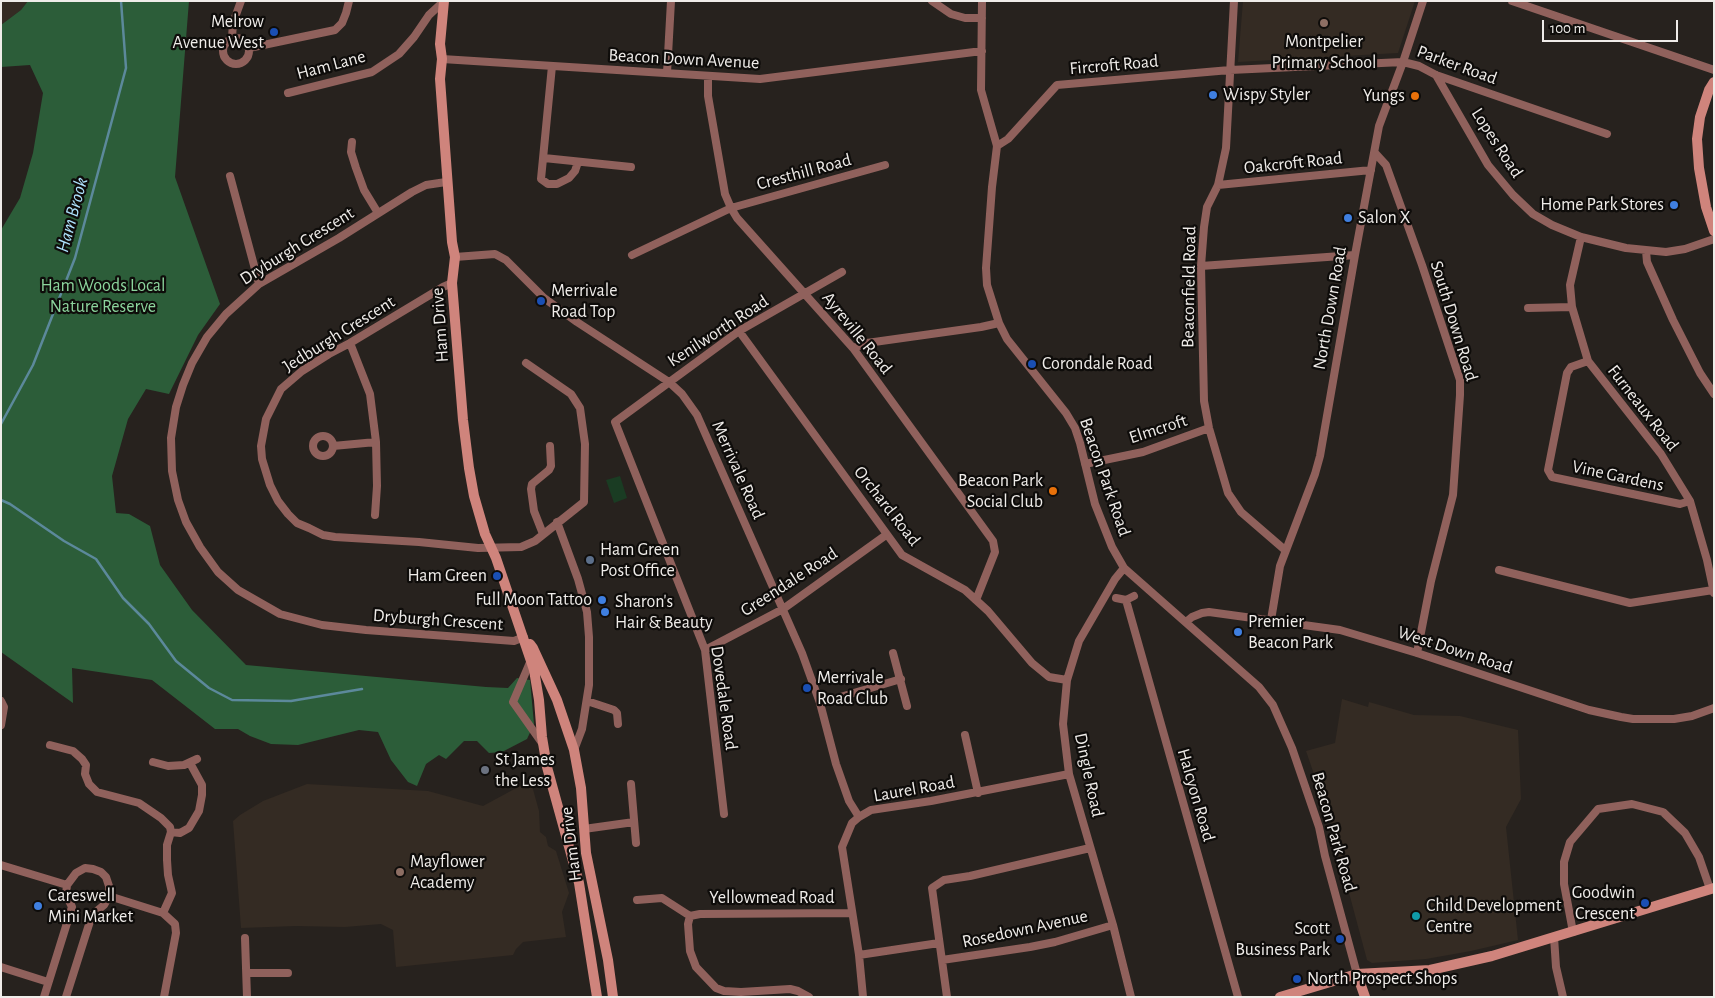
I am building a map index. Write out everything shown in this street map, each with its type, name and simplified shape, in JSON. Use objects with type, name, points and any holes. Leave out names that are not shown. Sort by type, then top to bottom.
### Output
[{"type":"street","points":[[232,38],[233,23],[241,1]]},
{"type":"street","points":[[249,48],[335,30],[346,13],[349,1]]},
{"type":"street","points":[[667,73],[671,1]]},
{"type":"street","points":[[932,1],[950,14],[965,18],[982,18]]},
{"type":"street","name":"Beacon Park Road","points":[[982,1],[981,90],[997,146],[986,268],[987,285],[999,323],[1007,338],[1066,413],[1075,428],[1095,504],[1112,546],[1124,568],[1260,687],[1273,705],[1320,827],[1325,856],[1365,997]]},
{"type":"street","name":"Beaconfield Road","points":[[1234,1],[1226,148],[1218,185],[1207,207],[1201,266],[1204,401],[1209,428],[1228,493],[1248,518],[1286,550]]},
{"type":"street","name":"North Down Road","points":[[1272,620],[1278,578],[1286,550],[1320,456],[1379,126],[1423,1]]},
{"type":"street","points":[[1512,1],[1714,70]]},
{"type":"street","name":"Ham Drive","points":[[444,2],[440,44],[442,59],[440,79],[446,182],[455,257],[452,283],[469,468],[474,496],[490,547],[531,660],[539,700],[547,767],[579,882],[597,997]]},
{"type":"street","name":"Ham Lane","points":[[288,93],[372,72],[399,54],[414,37],[429,15],[444,2]]},
{"type":"street","points":[[232,38],[245,41],[249,48],[248,55],[244,61],[238,64],[232,64],[226,60],[222,52],[227,40],[232,38]]},
{"type":"street","name":"Beacon Down Avenue","points":[[442,59],[760,79],[982,51]]},
{"type":"street","name":"Parker Road","points":[[1230,70],[1403,62],[1419,66],[1436,75],[1607,134]]},
{"type":"street","points":[[552,66],[541,179],[548,184],[557,184],[569,178],[575,171],[578,162]]},
{"type":"street","name":"Fircroft Road","points":[[997,146],[1008,139],[1058,85],[1230,70]]},
{"type":"street","name":"Lopes Road","points":[[1436,75],[1488,164],[1513,195],[1533,214],[1552,225],[1581,237],[1646,251],[1666,252],[1685,249],[1714,239]]},
{"type":"street","name":"Ayreville Road","points":[[708,76],[708,96],[725,194],[737,218],[853,348],[993,541],[995,552],[976,600]]},
{"type":"street","points":[[1712,88],[1700,118],[1698,139],[1699,168],[1706,207],[1714,231]]},
{"type":"street","points":[[352,142],[352,152],[364,190],[378,213]]},
{"type":"street","name":"South Down Road","points":[[1375,153],[1386,165],[1460,380],[1453,494],[1431,581],[1417,653]]},
{"type":"street","points":[[544,158],[631,167]]},
{"type":"street","name":"Cresthill Road","points":[[632,255],[731,208],[885,166]]},
{"type":"street","name":"Oakcroft Road","points":[[1218,185],[1371,170]]},
{"type":"street","points":[[230,176],[259,284]]},
{"type":"street","name":"Dryburgh Crescent","points":[[446,182],[426,185],[259,284],[226,314],[207,338],[192,363],[183,385],[176,407],[171,438],[172,471],[178,500],[186,522],[200,547],[218,572],[238,590],[280,614],[322,625],[514,641],[524,638]]},
{"type":"street","name":"Furneaux Road","points":[[1581,237],[1570,285],[1572,307],[1588,361],[1661,454],[1690,501],[1711,567],[1713,591]]},
{"type":"street","points":[[1646,251],[1647,262],[1673,320],[1700,373],[1714,394]]},
{"type":"street","name":"Merrivale Road","points":[[455,257],[495,254],[506,260],[544,298],[577,322],[669,382],[682,394],[697,415],[802,653],[820,703],[836,764],[849,801],[859,816]]},
{"type":"street","points":[[1201,266],[1355,255]]},
{"type":"street","name":"Kenilworth Road","points":[[614,422],[739,331],[842,272]]},
{"type":"street","name":"Jedburgh Crescent","points":[[452,283],[442,287],[329,354],[302,371],[281,389],[266,419],[261,446],[265,472],[278,501],[288,514],[297,523],[324,535],[335,537],[478,548],[521,547],[535,541],[584,502],[585,444],[580,408],[571,394],[526,363]]},
{"type":"street","points":[[1528,308],[1572,307]]},
{"type":"street","points":[[853,348],[867,343],[981,328],[999,323]]},
{"type":"street","name":"Orchard Road","points":[[739,331],[902,555],[965,590],[1032,663],[1050,677],[1067,680]]},
{"type":"street","points":[[350,343],[370,394],[376,442],[377,486],[375,515]]},
{"type":"street","name":"Vine Gardens","points":[[1588,361],[1571,367],[1568,373],[1548,470],[1552,477],[1680,504],[1690,501]]},
{"type":"street","name":"Dovedale Road","points":[[614,422],[705,650],[724,814]]},
{"type":"street","name":"Elmcroft","points":[[1085,464],[1143,452],[1209,428]]},
{"type":"street","points":[[333,446],[376,442]]},
{"type":"street","points":[[543,534],[534,511],[531,489],[532,484],[549,470],[551,466],[550,446]]},
{"type":"street","points":[[557,522],[578,579],[587,612],[590,674],[582,729],[574,750]]},
{"type":"street","name":"Greendale Road","points":[[705,650],[782,609],[886,535]]},
{"type":"street","name":"Dingle Road","points":[[1124,568],[1105,595],[1079,641],[1067,680],[1063,724],[1069,774],[1113,925],[1131,997]]},
{"type":"street","points":[[1499,570],[1630,603],[1713,591]]},
{"type":"street","points":[[1116,598],[1126,600],[1134,596]]},
{"type":"street","name":"Halcyon Road","points":[[1126,600],[1238,997]]},
{"type":"street","name":"West Down Road","points":[[1186,622],[1192,617],[1209,612],[1340,630],[1417,653],[1589,710],[1633,719],[1674,719],[1692,716],[1714,708]]},
{"type":"street","name":"Ham Drive","points":[[524,638],[533,648],[558,700],[574,750],[581,788],[586,853],[608,960],[613,997]]},
{"type":"street","points":[[893,653],[907,706]]},
{"type":"street","points":[[531,660],[513,702],[543,745]]},
{"type":"street","points":[[820,703],[900,679]]},
{"type":"street","points":[[1,701],[4,707],[1,725]]},
{"type":"street","points":[[587,701],[614,710],[618,713],[618,724]]},
{"type":"street","points":[[965,735],[978,792]]},
{"type":"street","points":[[50,745],[73,751],[82,759],[86,765],[85,774],[89,784],[97,792],[139,804],[170,827],[171,832],[167,844],[166,860],[172,893],[163,913]]},
{"type":"street","points":[[152,762],[168,766],[184,765],[193,761],[202,785],[200,811],[189,828],[180,833],[171,832]]},
{"type":"street","name":"Laurel Road","points":[[863,997],[859,955],[842,847],[852,824],[859,816],[871,810],[931,801],[1069,774]]},
{"type":"street","points":[[631,784],[636,843]]},
{"type":"street","points":[[1280,997],[1357,974],[1430,970],[1492,956],[1573,932],[1712,888],[1685,833],[1663,812],[1632,804],[1598,809],[1570,842],[1564,862],[1564,884],[1573,932]]},
{"type":"street","points":[[584,829],[634,822]]},
{"type":"street","points":[[947,997],[932,888],[944,880],[970,876],[1090,848]]},
{"type":"street","points":[[1,865],[67,885]]},
{"type":"street","points":[[44,997],[72,907],[66,894],[67,885],[76,873],[85,868],[93,869],[101,872],[106,878],[109,886],[109,896],[104,905],[92,915],[66,997]]},
{"type":"street","points":[[109,896],[163,913],[174,924],[176,933],[164,997]]},
{"type":"street","points":[[637,900],[662,898],[690,916]]},
{"type":"street","name":"Yellowmead Road","points":[[716,988],[696,967],[690,951],[688,924],[690,916],[700,914],[852,913]]},
{"type":"street","name":"Rosedown Avenue","points":[[942,960],[1055,942],[1113,925]]},
{"type":"street","points":[[1554,937],[1556,968],[1563,997]]},
{"type":"street","points":[[245,938],[247,997]]},
{"type":"street","name":"Rosedown Avenue","points":[[859,955],[939,943]]},
{"type":"street","points":[[1,967],[48,982]]},
{"type":"street","points":[[247,973],[288,973]]},
{"type":"street","points":[[712,997],[716,988],[724,991],[741,992],[790,989],[809,997]]},
{"type":"shaded area","points":[[1,1],[28,1],[21,10],[1,25]]},
{"type":"shaded area","name":"Montpelier Primary School","points":[[1243,1],[1415,1],[1398,53],[1238,62]]},
{"type":"shaded area","name":"Scott Business Park","points":[[1342,699],[1368,707],[1369,702],[1414,715],[1460,716],[1518,730],[1521,799],[1506,827],[1518,940],[1426,959],[1372,963],[1367,960],[1329,818],[1306,751],[1335,743]]},
{"type":"shaded area","name":"Mayflower Academy","points":[[531,782],[539,811],[540,832],[546,837],[548,846],[556,851],[569,893],[562,912],[566,937],[523,942],[513,955],[396,967],[393,930],[381,924],[345,927],[241,928],[233,821],[263,801],[307,784],[428,791],[483,806]]},
{"type":"green space","name":"Ham Woods Local Nature Reserve","points":[[28,1],[189,1],[175,177],[220,304],[198,335],[169,394],[146,389],[128,419],[112,476],[116,513],[129,514],[150,526],[160,565],[192,610],[246,665],[486,687],[508,688],[517,678],[530,680],[534,724],[527,739],[502,752],[489,753],[477,741],[464,741],[446,759],[439,755],[426,764],[417,786],[408,782],[391,760],[378,732],[359,730],[298,745],[271,744],[238,729],[215,729],[152,680],[72,668],[73,703],[1,652],[1,230],[20,198],[33,153],[43,93],[30,65],[1,67],[1,25],[21,10]]},
{"type":"green space","points":[[620,476],[627,498],[614,503],[606,480]]},
{"type":"waterway","name":"Ham Brook","points":[[1,424],[33,365],[75,258],[126,68],[121,1]]},
{"type":"waterway","points":[[1,500],[10,504],[64,541],[96,559],[123,598],[149,624],[176,661],[209,688],[232,700],[291,701],[362,689]]},
{"type":"place","name":"Montpelier Primary School","points":[[1324,23]]},
{"type":"place","name":"Melrow Avenue West","points":[[274,32]]},
{"type":"place","name":"Wispy Styler","points":[[1213,95]]},
{"type":"place","name":"Yungs","points":[[1415,96]]},
{"type":"place","name":"Home Park Stores","points":[[1674,205]]},
{"type":"place","name":"Salon X","points":[[1348,218]]},
{"type":"place","name":"Merrivale Road Top","points":[[541,301]]},
{"type":"place","name":"Corondale Road","points":[[1032,364]]},
{"type":"place","name":"Beacon Park Social Club","points":[[1053,491]]},
{"type":"place","name":"Ham Green Post Office","points":[[590,560]]},
{"type":"place","name":"Ham Green","points":[[497,576]]},
{"type":"place","name":"Full Moon Tattoo","points":[[602,600]]},
{"type":"place","name":"Sharon's Hair & Beauty","points":[[605,612]]},
{"type":"place","name":"Premier Beacon Park","points":[[1238,632]]},
{"type":"place","name":"Merrivale Road Club","points":[[807,688]]},
{"type":"place","name":"St James the Less","points":[[485,770]]},
{"type":"place","name":"Mayflower Academy","points":[[400,872]]},
{"type":"place","name":"Goodwin Crescent","points":[[1645,903]]},
{"type":"place","name":"Careswell Mini Market","points":[[38,906]]},
{"type":"place","name":"Child Development Centre","points":[[1416,916]]},
{"type":"place","name":"Scott Business Park","points":[[1340,939]]},
{"type":"place","name":"North Prospect Shops","points":[[1297,979]]}]
